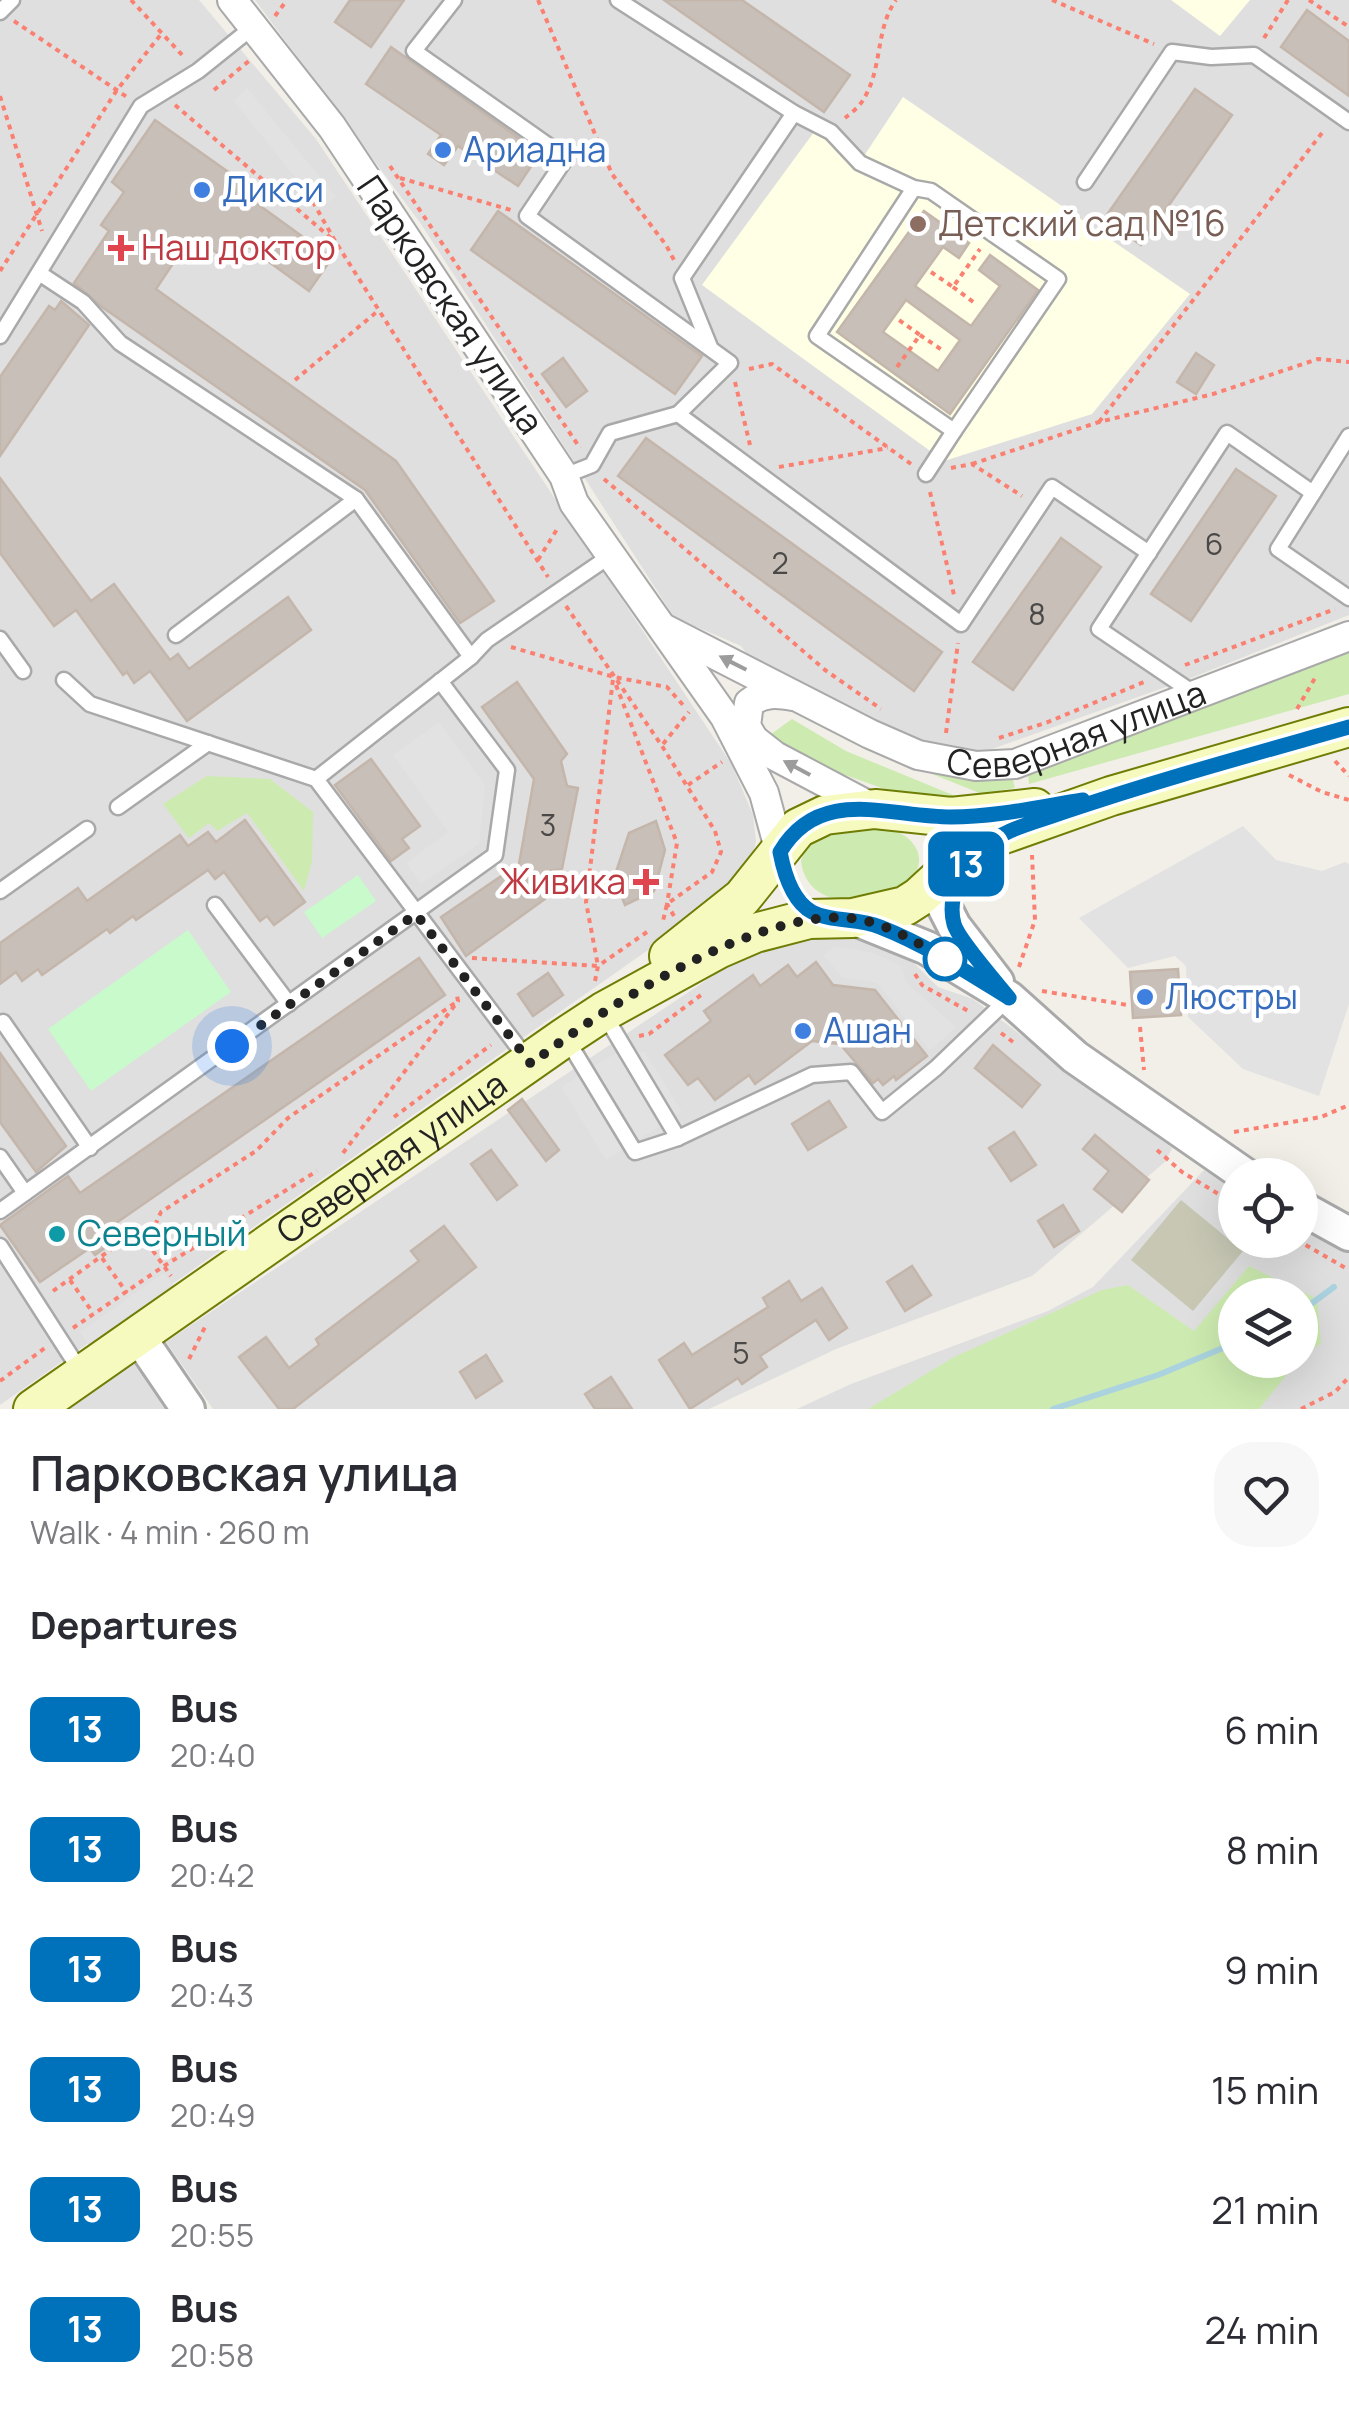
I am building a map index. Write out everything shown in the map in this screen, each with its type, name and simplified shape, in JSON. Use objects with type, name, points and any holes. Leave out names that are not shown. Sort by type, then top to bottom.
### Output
[{"type":"main road","name":"Северная улица","points":[[605,1012],[742,898],[790,836],[808,822],[851,809],[978,816],[1111,796],[1344,740]]},
{"type":"main road","name":"Северная улица","points":[[33,1409],[605,1012],[718,949],[755,933],[797,921],[843,918],[905,906],[958,861],[998,836],[1111,796]]},
{"type":"main road","points":[[883,810],[908,816],[926,836],[934,884]]},
{"type":"main road","points":[[780,852],[793,892],[812,912],[843,918]]},
{"type":"street","name":"Парковская улица","points":[[232,0],[264,22],[564,476],[574,504],[725,716],[764,793],[780,852]]},
{"type":"street","name":"Северная улица","points":[[661,628],[870,734],[918,755],[976,766],[1014,764],[1343,638]]},
{"type":"street","points":[[754,740],[746,726],[749,703],[772,693],[804,699]]},
{"type":"street","name":"Парковская улица","points":[[725,716],[775,756],[883,810]]},
{"type":"street","points":[[954,926],[958,879],[967,862],[982,848]]},
{"type":"street","points":[[934,884],[954,926],[1013,984],[1075,1056],[1241,1158]]},
{"type":"street","points":[[843,918],[904,936],[1013,984]]},
{"type":"street","points":[[1318,1217],[1349,1234]]},
{"type":"street","points":[[139,1338],[188,1409]]},
{"type":"lane","points":[[1,12],[12,0]]},
{"type":"lane","points":[[454,0],[414,51],[566,158],[528,216],[730,363],[678,414],[610,433],[592,465],[564,476]]},
{"type":"lane","points":[[618,0],[794,113],[831,132],[860,163],[914,188],[931,191],[1058,279],[926,474]]},
{"type":"lane","points":[[0,336],[141,106],[198,71],[264,22]]},
{"type":"lane","points":[[1085,182],[1172,52],[1211,57],[1254,55],[1343,118]]},
{"type":"lane","points":[[711,349],[682,278],[794,113]]},
{"type":"lane","points":[[914,188],[817,336],[954,430]]},
{"type":"lane","points":[[39,273],[83,302],[120,343],[356,498],[470,657]]},
{"type":"lane","points":[[678,414],[961,624],[1052,487],[1149,553]]},
{"type":"lane","points":[[1198,696],[1099,629],[1227,433],[1313,493]]},
{"type":"lane","points":[[1349,436],[1278,549],[1349,600]]},
{"type":"lane","points":[[176,635],[356,498]]},
{"type":"lane","points":[[316,778],[487,640],[610,556]]},
{"type":"lane","points":[[0,639],[22,671]]},
{"type":"lane","points":[[64,680],[90,704],[316,778],[531,1064]]},
{"type":"lane","points":[[0,1212],[496,855],[507,770],[440,681]]},
{"type":"lane","points":[[118,807],[208,743]]},
{"type":"lane","points":[[0,891],[87,830]]},
{"type":"lane","points":[[215,905],[288,1004]]},
{"type":"lane","points":[[565,1037],[635,1152],[678,1138],[812,1075],[851,1072],[882,1112],[936,1068],[1013,984]]},
{"type":"lane","points":[[605,1012],[678,1138]]},
{"type":"lane","points":[[4,1022],[90,1148]]},
{"type":"lane","points":[[0,1157],[25,1193]]},
{"type":"lane","points":[[0,1246],[84,1375]]},
{"type":"path","points":[[131,0],[198,71]]},
{"type":"path","points":[[264,22],[286,0]]},
{"type":"path","points":[[538,0],[612,174],[666,245],[682,278]]},
{"type":"path","points":[[831,132],[863,100],[878,60],[884,17],[896,0]]},
{"type":"path","points":[[1052,0],[1172,52]]},
{"type":"path","points":[[1254,55],[1288,0]]},
{"type":"path","points":[[1308,0],[1349,27]]},
{"type":"path","points":[[1,12],[141,106],[167,98],[335,241]]},
{"type":"path","points":[[0,272],[117,90],[162,33]]},
{"type":"path","points":[[0,96],[50,255]]},
{"type":"path","points":[[1099,422],[1343,118]]},
{"type":"path","points":[[389,164],[592,465],[825,670],[894,718]]},
{"type":"path","points":[[400,178],[528,216]]},
{"type":"path","points":[[308,193],[557,593],[715,830],[721,852],[712,872],[666,904]]},
{"type":"path","points":[[953,287],[992,233]]},
{"type":"path","points":[[932,272],[976,304]]},
{"type":"path","points":[[296,380],[380,310]]},
{"type":"path","points":[[898,320],[942,350]]},
{"type":"path","points":[[886,383],[920,334]]},
{"type":"path","points":[[926,474],[972,464],[1099,422],[1213,394],[1318,359],[1349,362]]},
{"type":"path","points":[[730,363],[752,370],[772,364],[926,474],[961,624],[946,738]]},
{"type":"path","points":[[730,363],[756,471],[888,448]]},
{"type":"path","points":[[972,464],[1039,506]]},
{"type":"path","points":[[994,738],[1048,722],[1349,600]]},
{"type":"path","points":[[1292,717],[1343,638]]},
{"type":"path","points":[[487,640],[614,678],[668,688],[689,712],[662,746]]},
{"type":"path","points":[[614,678],[676,843],[662,922]]},
{"type":"path","points":[[614,678],[586,902],[605,1012],[649,1034],[707,990]]},
{"type":"path","points":[[1344,740],[1329,756],[1349,776]]},
{"type":"path","points":[[1296,765],[1280,770],[1322,792],[1349,800]]},
{"type":"path","points":[[1013,984],[1035,920],[1032,853]]},
{"type":"path","points":[[370,1134],[340,1157],[458,1001],[448,957],[598,966],[646,933]]},
{"type":"path","points":[[1050,1002],[1037,990],[1128,1005]]},
{"type":"path","points":[[147,1243],[162,1212],[256,1151],[288,1118],[458,1001]]},
{"type":"path","points":[[1140,1027],[1146,1080]]},
{"type":"path","points":[[386,1123],[508,1034]]},
{"type":"path","points":[[1242,1158],[1229,1133],[1322,1117],[1349,1105]]},
{"type":"path","points":[[0,1380],[164,1266],[324,1167]]},
{"type":"path","points":[[36,1302],[138,1230],[164,1266]]},
{"type":"path","points":[[1318,1252],[1349,1270]]},
{"type":"path","points":[[102,1258],[127,1293]]},
{"type":"path","points":[[70,1280],[94,1315]]},
{"type":"path","points":[[183,1370],[206,1324]]},
{"type":"path","points":[[1301,1409],[1334,1392],[1349,1377]]},
{"type":"shaded area","points":[[0,0],[199,0],[316,139],[732,765],[753,815],[756,841],[752,860],[735,889],[0,1405]]},
{"type":"shaded area","points":[[255,0],[1349,0],[1349,615],[1191,678],[975,755],[922,745],[751,660],[741,646],[674,617],[421,224]]},
{"type":"shaded area","points":[[1171,0],[1250,0],[1220,36]]},
{"type":"shaded area","points":[[247,88],[336,197],[320,208],[234,101]]},
{"type":"shaded area","name":"Детский сад №16","points":[[903,97],[1190,294],[1092,414],[944,461],[702,285],[814,132],[860,162]]},
{"type":"shaded area","points":[[439,722],[485,785],[479,844],[421,884],[406,863],[448,832],[393,755]]},
{"type":"shaded area","points":[[1243,826],[1276,860],[1322,871],[1349,864],[1349,1004],[1319,1096],[1243,1069],[1188,1017],[1186,966],[1175,956],[1128,968],[1079,918]]},
{"type":"shaded area","points":[[794,937],[863,938],[906,955],[938,987],[973,999],[1172,1148],[1166,1161],[1032,1276],[836,1349],[709,1409],[213,1409],[166,1342],[738,959]]},
{"type":"shaded area","points":[[835,946],[873,953],[901,966],[907,983],[956,1027],[930,1051],[877,983],[842,977],[823,955]]},
{"type":"shaded area","points":[[619,1051],[645,1052],[682,1112],[606,1160],[561,1087]]},
{"type":"shaded area","points":[[1204,1170],[1218,1177],[1218,1258],[1318,1258],[1318,1229],[1349,1245],[1349,1409],[797,1409],[851,1384],[1048,1311],[1093,1287]]},
{"type":"shaded area","points":[[1181,1200],[1218,1230],[1218,1258],[1237,1258],[1193,1311],[1131,1260]]},
{"type":"shaded area","points":[[164,1273],[175,1288],[90,1347],[80,1332]]},
{"type":"shaded area","points":[[134,1364],[165,1409],[67,1409]]},
{"type":"green space","points":[[1349,647],[1349,694],[1029,784],[1028,774]]},
{"type":"green space","points":[[792,719],[846,751],[965,800],[916,800],[825,768],[767,737]]},
{"type":"green space","points":[[922,770],[973,779],[1012,776],[1015,788],[982,794]]},
{"type":"green space","points":[[207,776],[270,779],[313,812],[312,862],[304,891],[247,813],[217,831],[209,823],[189,838],[163,804]]},
{"type":"green space","points":[[886,829],[904,835],[917,850],[918,867],[908,882],[869,900],[846,901],[825,895],[809,882],[801,861],[814,840],[836,831]]},
{"type":"green space","points":[[358,875],[376,901],[322,938],[304,912]]},
{"type":"green space","points":[[188,930],[231,992],[91,1091],[48,1029]]},
{"type":"green space","points":[[1249,1266],[1274,1278],[1239,1278]]},
{"type":"green space","points":[[1128,1285],[1194,1331],[1218,1303],[1218,1378],[1284,1378],[1259,1409],[868,1409],[954,1357],[1102,1290]]},
{"type":"building","points":[[350,0],[404,0],[371,47],[335,22]]},
{"type":"building","points":[[664,0],[742,0],[850,75],[824,112]]},
{"type":"building","points":[[1307,10],[1349,41],[1349,96],[1281,47]]},
{"type":"building","points":[[391,47],[540,153],[518,186],[458,146],[444,165],[428,154],[441,135],[366,84]]},
{"type":"building","points":[[1195,89],[1232,115],[1141,245],[1104,219]]},
{"type":"building","points":[[155,120],[265,198],[259,205],[332,258],[309,291],[236,238],[223,257],[197,239],[183,260],[178,256],[156,289],[396,461],[494,601],[460,623],[365,490],[102,307],[74,283],[109,231],[101,225],[124,192],[112,182]]},
{"type":"building","points":[[498,211],[702,356],[675,394],[471,250]]},
{"type":"building","points":[[924,211],[969,243],[959,258],[943,247],[915,286],[971,326],[1000,286],[979,270],[990,255],[1038,290],[950,414],[837,332]],"holes":[[[906,300],[960,340],[938,371],[883,332]]]},
{"type":"building","points":[[61,301],[89,325],[0,456],[0,377],[49,306],[55,310]]},
{"type":"building","points":[[1196,353],[1214,365],[1196,394],[1177,382]]},
{"type":"building","points":[[563,358],[587,391],[566,407],[542,374]]},
{"type":"building","points":[[646,438],[942,652],[914,691],[618,476]]},
{"type":"building","points":[[1236,469],[1276,496],[1191,621],[1151,594]]},
{"type":"building","points":[[0,478],[91,601],[114,584],[170,660],[178,654],[189,669],[288,597],[311,630],[187,721],[150,671],[134,683],[127,672],[123,675],[76,610],[54,626],[0,553]]},
{"type":"building","points":[[1061,538],[1101,567],[1013,690],[973,662]]},
{"type":"building","points":[[517,682],[567,754],[561,761],[567,786],[578,788],[562,869],[550,871],[539,888],[545,899],[466,956],[441,917],[519,864],[534,779],[482,707]]},
{"type":"building","points":[[371,759],[420,826],[402,839],[409,848],[391,861],[335,785]]},
{"type":"building","points":[[245,820],[305,902],[274,925],[267,916],[260,921],[224,872],[215,879],[208,870],[136,920],[133,916],[110,933],[107,929],[42,975],[38,969],[22,981],[16,972],[0,984],[0,943],[78,888],[87,901],[180,835],[188,846],[208,832],[216,842]]},
{"type":"building","points":[[656,821],[665,850],[654,891],[625,905],[614,878],[629,833]]},
{"type":"building","points":[[419,958],[445,995],[106,1230],[113,1242],[95,1255],[90,1248],[40,1282],[0,1225],[68,1176],[80,1193]]},
{"type":"building","name":"Ашан","points":[[816,962],[833,985],[875,990],[927,1056],[883,1085],[878,1079],[873,1083],[840,1044],[812,1041],[755,1084],[749,1075],[715,1100],[698,1078],[688,1085],[665,1055],[711,1021],[704,1011],[753,975],[760,986],[788,965],[797,977]]},
{"type":"building","points":[[1178,969],[1181,1015],[1133,1018],[1130,972]]},
{"type":"building","points":[[548,973],[563,995],[533,1016],[518,994]]},
{"type":"building","points":[[993,1045],[1040,1085],[1022,1107],[975,1068]]},
{"type":"building","points":[[0,1053],[66,1146],[36,1172],[0,1122]]},
{"type":"building","points":[[522,1099],[559,1150],[546,1161],[508,1110]]},
{"type":"building","points":[[829,1101],[846,1127],[808,1150],[792,1124]]},
{"type":"building","points":[[1014,1132],[1036,1165],[1011,1181],[989,1148]]},
{"type":"building","points":[[1095,1135],[1149,1180],[1122,1212],[1094,1189],[1109,1171],[1083,1149]]},
{"type":"building","points":[[491,1150],[517,1185],[497,1200],[471,1164]]},
{"type":"building","points":[[1063,1205],[1079,1231],[1054,1247],[1038,1221]]},
{"type":"building","points":[[444,1226],[476,1267],[293,1409],[279,1409],[239,1357],[266,1337],[289,1368],[319,1345],[316,1339],[419,1261],[411,1251]]},
{"type":"building","points":[[912,1266],[931,1295],[905,1311],[887,1282]]},
{"type":"building","points":[[789,1281],[801,1301],[822,1288],[847,1328],[829,1340],[816,1320],[760,1356],[767,1367],[742,1384],[738,1378],[690,1409],[659,1360],[684,1343],[692,1355],[768,1307],[763,1298]]},
{"type":"building","points":[[486,1355],[502,1381],[476,1398],[460,1372]]},
{"type":"building","points":[[611,1377],[632,1409],[595,1409],[585,1394]]},
{"type":"waterway","points":[[1318,1299],[1334,1287]]},
{"type":"waterway","points":[[1053,1409],[1158,1375],[1218,1350]]},
{"type":"bus line","name":"13","points":[[1083,800],[978,816],[924,816],[875,809],[825,814],[790,836],[780,852],[782,865],[793,892],[812,912],[853,918],[904,936],[1009,998],[954,926],[958,879],[967,862],[982,848],[998,836],[1111,796],[1349,727]]},
{"type":"place","name":"Ариадна","points":[[443,150]]},
{"type":"place","name":"Дикси","points":[[202,190]]},
{"type":"place","name":"Детский сад №16","points":[[918,224]]},
{"type":"place","name":"Наш доктор","points":[[121,248]]},
{"type":"place","name":"Живика","points":[[646,882]]},
{"type":"place","name":"Люстры","points":[[1145,997]]},
{"type":"place","name":"Ашан","points":[[803,1031]]},
{"type":"place","name":"Северный","points":[[57,1234]]},
{"type":"route","points":[[232,1046],[416,914],[531,1064],[603,1012],[718,949],[786,924],[853,918],[904,936],[954,965],[945,959]]}]
